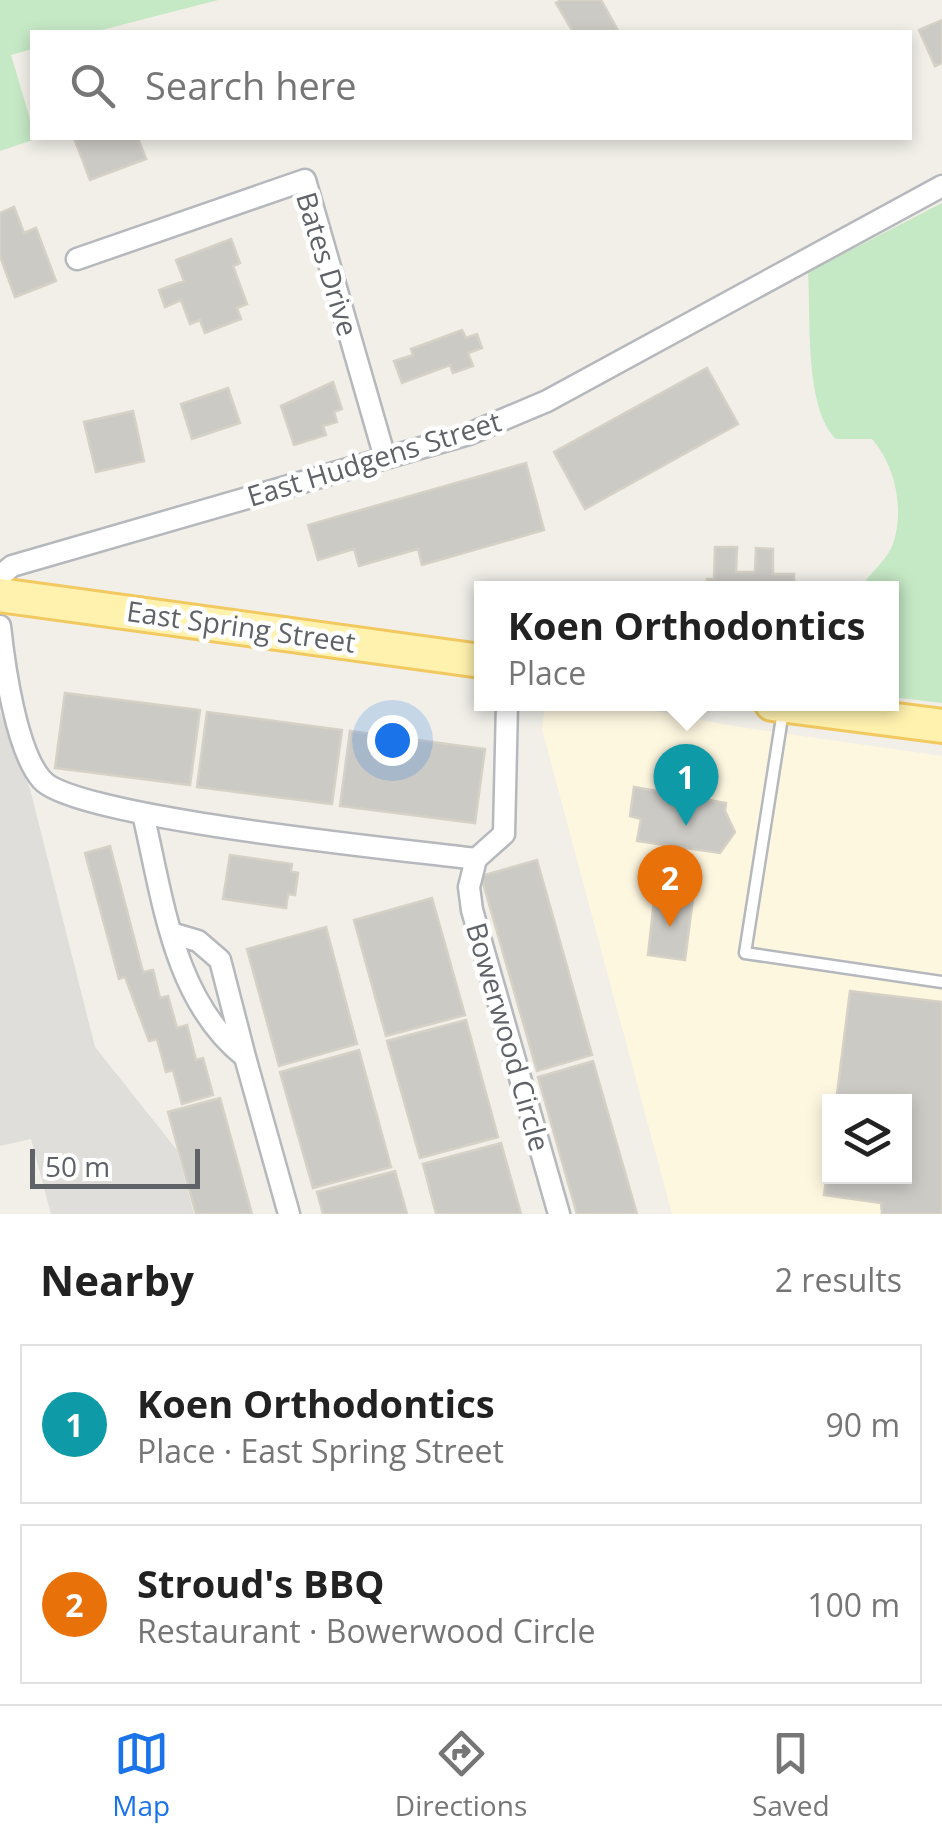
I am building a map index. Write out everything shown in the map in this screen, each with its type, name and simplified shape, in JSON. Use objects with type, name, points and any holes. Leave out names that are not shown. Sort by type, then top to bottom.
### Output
[{"type":"main road","name":"East Spring Street","points":[[0,594],[474,660]]},
{"type":"main road","points":[[830,711],[942,726]]},
{"type":"street","name":"Bates Drive","points":[[77,259],[304,180],[385,458]]},
{"type":"street","name":"East Hudgens Street","points":[[0,576],[12,566],[469,434],[548,402],[942,186]]},
{"type":"street","points":[[0,626],[4,673],[19,726],[41,780],[65,796],[143,814],[476,859],[504,834],[507,711]]},
{"type":"street","points":[[143,814],[173,948],[210,1020],[224,1040],[245,1057]]},
{"type":"street","name":"Bowerwood Circle","points":[[476,859],[468,887],[472,910],[559,1214]]},
{"type":"street","points":[[171,934],[198,941],[220,960],[289,1214]]},
{"type":"lane","points":[[777,711],[745,952],[942,982]]},
{"type":"shaded area","points":[[544,711],[656,711],[942,756],[942,1214],[672,1214],[542,729]]},
{"type":"shaded area","points":[[0,712],[30,789],[95,1047],[177,1150],[194,1214],[51,1214],[31,1139],[0,1146]]},
{"type":"green space","points":[[0,0],[218,0],[102,30],[30,30],[30,50],[11,55],[33,140],[0,151]]},
{"type":"green space","points":[[942,203],[942,703],[899,698],[899,581],[866,581],[893,544],[898,516],[896,488],[887,461],[872,439],[836,439],[826,425],[814,384],[808,272]]},
{"type":"building","points":[[601,0],[618,30],[572,30],[556,3]]},
{"type":"building","points":[[942,20],[942,63],[935,66],[919,30]]},
{"type":"building","points":[[75,140],[139,140],[146,159],[90,180]]},
{"type":"building","points":[[14,207],[24,233],[36,228],[56,281],[15,297],[0,256],[0,213]]},
{"type":"building","points":[[231,239],[240,263],[233,266],[247,304],[237,308],[241,319],[205,333],[200,320],[190,324],[181,300],[165,307],[159,290],[184,281],[176,260]]},
{"type":"building","points":[[462,330],[466,338],[477,334],[482,348],[468,353],[473,366],[453,373],[450,365],[402,383],[394,361],[413,355],[411,349]]},
{"type":"building","points":[[707,368],[738,424],[585,509],[554,452]]},
{"type":"building","points":[[333,382],[342,409],[334,412],[337,422],[323,426],[326,435],[294,445],[281,406]]},
{"type":"building","points":[[228,388],[240,423],[192,439],[181,404]]},
{"type":"building","points":[[133,411],[144,461],[96,472],[84,422]]},
{"type":"building","points":[[526,463],[544,530],[422,565],[418,549],[359,566],[354,549],[318,560],[308,525]]},
{"type":"building","points":[[715,547],[737,547],[736,572],[755,572],[756,548],[773,549],[773,574],[794,574],[794,581],[707,581],[714,579]]},
{"type":"building","points":[[65,693],[200,710],[190,785],[55,768]]},
{"type":"building","points":[[207,712],[342,730],[332,804],[197,787]]},
{"type":"building","points":[[350,731],[485,749],[475,823],[340,806]]},
{"type":"building","points":[[634,787],[726,803],[725,811],[735,832],[720,853],[637,841],[641,819],[630,816]]},
{"type":"building","points":[[110,846],[143,972],[153,970],[160,998],[168,996],[177,1028],[187,1025],[196,1060],[203,1058],[213,1095],[182,1104],[173,1070],[166,1072],[157,1039],[149,1041],[125,977],[119,979],[85,853]]},
{"type":"building","points":[[230,855],[292,864],[291,871],[298,873],[295,895],[288,894],[286,908],[223,899]]},
{"type":"building","points":[[537,860],[592,1055],[537,1071],[481,876]]},
{"type":"building","points":[[655,892],[693,898],[685,960],[648,955]]},
{"type":"building","points":[[432,898],[465,1015],[386,1036],[354,920]]},
{"type":"building","points":[[326,927],[357,1044],[279,1066],[247,949]]},
{"type":"building","points":[[850,991],[942,1002],[942,1214],[882,1214],[881,1203],[824,1195],[826,1184],[912,1184],[912,1094],[837,1094]]},
{"type":"building","points":[[466,1020],[498,1137],[420,1158],[387,1041]]},
{"type":"building","points":[[359,1050],[391,1167],[313,1188],[280,1072]]},
{"type":"building","points":[[593,1061],[637,1214],[577,1214],[538,1077]]},
{"type":"building","points":[[220,1098],[252,1214],[196,1214],[168,1112]]},
{"type":"building","points":[[501,1143],[521,1214],[436,1214],[423,1164]]},
{"type":"building","points":[[395,1171],[407,1214],[323,1214],[317,1192]]},
{"type":"place","name":"Koen Orthodontics","points":[[686,826]]},
{"type":"place","name":"Stroud's BBQ","points":[[670,927]]}]
